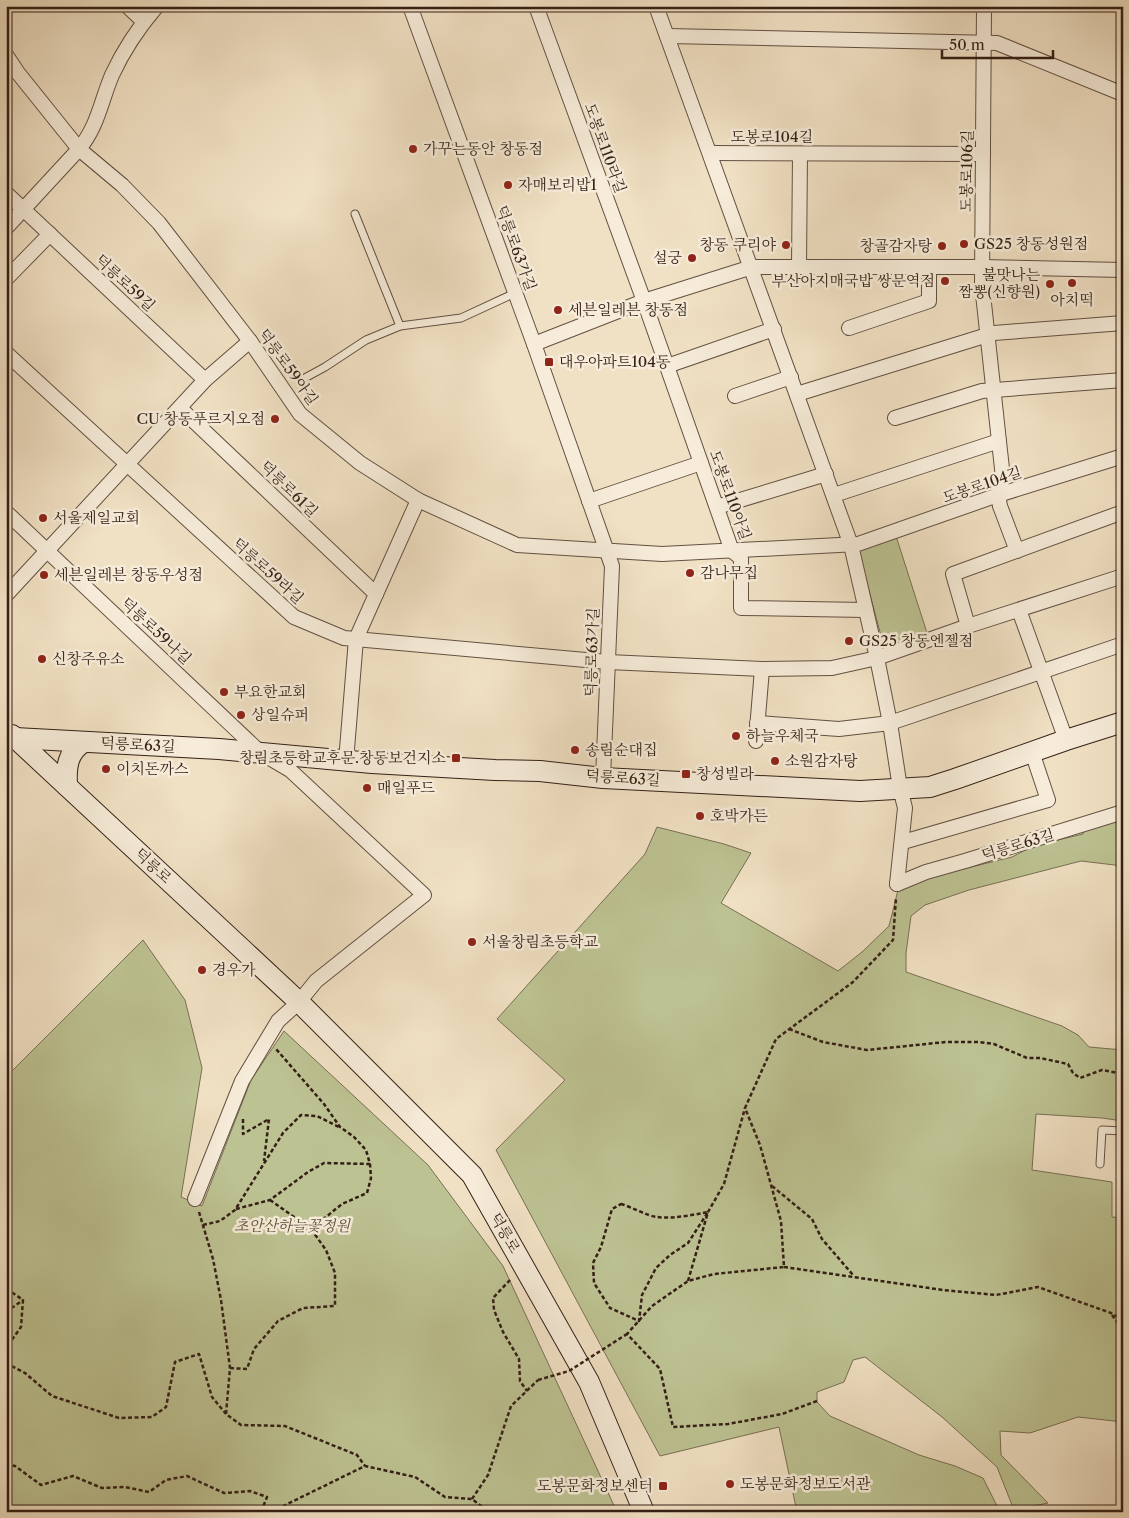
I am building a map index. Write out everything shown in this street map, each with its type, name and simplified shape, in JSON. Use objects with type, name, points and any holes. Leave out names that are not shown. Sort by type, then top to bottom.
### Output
[{"type":"street","points":[[127,6],[144,22]]},
{"type":"street","points":[[6,228],[90,136],[116,68],[132,38],[157,6]]},
{"type":"street","name":"덕릉로63가길","points":[[410,6],[534,344],[612,566],[603,778]]},
{"type":"street","name":"도봉로110라길","points":[[536,6],[644,301]]},
{"type":"street","name":"도봉로104길","points":[[656,6],[798,394],[851,545],[877,658],[900,788]]},
{"type":"street","name":"도봉로106길","points":[[984,6],[982,285],[1003,478],[998,495]]},
{"type":"street","points":[[667,36],[997,43],[1123,94]]},
{"type":"street","name":"덕릉로59아길","points":[[6,55],[79,149],[122,185],[159,223],[250,341],[300,414],[360,463],[418,500],[517,545],[607,551]]},
{"type":"street","name":"도봉로104길","points":[[710,153],[983,154]]},
{"type":"street","points":[[799,267],[800,154]]},
{"type":"street","name":"덕릉로59길","points":[[6,193],[205,380]]},
{"type":"street","points":[[6,279],[50,234]]},
{"type":"street","points":[[534,344],[644,301],[752,267],[982,267],[1123,270]]},
{"type":"street","points":[[849,328],[929,301],[929,267]]},
{"type":"street","name":"도봉로110아길","points":[[644,301],[732,551],[741,558],[740,608],[866,610]]},
{"type":"street","points":[[798,394],[994,333],[1123,323]]},
{"type":"street","points":[[667,366],[774,329]]},
{"type":"street","points":[[6,595],[205,380],[250,341]]},
{"type":"street","name":"덕릉로59라길","points":[[6,353],[294,617],[344,638],[608,662]]},
{"type":"street","points":[[735,396],[791,377]]},
{"type":"street","points":[[896,418],[993,389],[1005,390],[1123,380]]},
{"type":"street","name":"덕릉로61길","points":[[180,408],[376,594]]},
{"type":"street","points":[[834,495],[999,440]]},
{"type":"street","name":"도봉로104길","points":[[607,551],[662,554],[858,544],[998,495],[1123,456]]},
{"type":"street","points":[[590,501],[701,463]]},
{"type":"street","points":[[717,507],[826,474]]},
{"type":"street","points":[[998,495],[1000,506],[1017,550]]},
{"type":"street","points":[[346,761],[356,639],[418,500]]},
{"type":"street","name":"덕릉로59나길","points":[[6,512],[261,753]]},
{"type":"street","points":[[968,626],[952,574],[1123,512]]},
{"type":"street","points":[[608,662],[762,669],[832,668],[877,658],[968,626],[1123,576]]},
{"type":"street","points":[[1019,610],[1066,740]]},
{"type":"street","points":[[757,723],[839,729],[890,723],[1123,644]]},
{"type":"street","points":[[756,741],[762,669]]},
{"type":"street","name":"덕릉로63길","points":[[9,736],[261,753],[346,761],[540,771],[603,778],[860,791],[930,787],[1123,722]]},
{"type":"street","name":"덕릉로","points":[[9,736],[67,786],[299,1002],[472,1175],[589,1382],[644,1512]]},
{"type":"street","points":[[67,786],[66,772],[69,758],[75,747],[84,742]]},
{"type":"street","points":[[903,842],[1048,800],[1032,752]]},
{"type":"street","name":"덕릉로63길","points":[[261,753],[290,770],[424,895],[316,982],[299,1002]]},
{"type":"street","points":[[897,884],[903,842],[905,808],[900,788]]},
{"type":"street","name":"덕릉로63길","points":[[897,884],[926,872],[1123,812]]},
{"type":"street","points":[[195,1199],[242,1081],[278,1022],[299,1002]]},
{"type":"lane","points":[[356,214],[400,326]]},
{"type":"lane","points":[[303,380],[366,340],[400,326],[461,318],[515,293]]},
{"type":"lane","points":[[1100,1164],[1102,1130],[1123,1131]]},
{"type":"path","points":[[639,1321],[642,1295],[656,1268],[688,1242],[724,1184],[745,1108],[776,1039],[853,982],[893,940],[897,884]]},
{"type":"path","points":[[789,1029],[823,1042],[867,1050],[946,1042],[994,1044],[1027,1058],[1040,1058],[1068,1064],[1073,1073],[1080,1078],[1102,1070],[1123,1074]]},
{"type":"path","points":[[273,1046],[324,1104],[340,1127]]},
{"type":"path","points":[[745,1108],[760,1145],[781,1221],[784,1267]]},
{"type":"path","points":[[244,1115],[243,1134],[269,1119],[264,1162]]},
{"type":"path","points":[[235,1210],[283,1133],[301,1115],[318,1116],[340,1127],[354,1137],[366,1150],[371,1178],[367,1193],[342,1204],[311,1229]]},
{"type":"path","points":[[203,1225],[220,1221],[235,1210],[270,1200],[308,1172],[324,1163],[370,1164]]},
{"type":"path","points":[[771,1184],[812,1219],[822,1240],[854,1276]]},
{"type":"path","points":[[195,1199],[216,1275],[230,1368],[226,1414]]},
{"type":"path","points":[[230,1368],[247,1369],[254,1349],[278,1321],[302,1308],[336,1306],[335,1273],[326,1250],[311,1229],[270,1200]]},
{"type":"path","points":[[639,1321],[610,1308],[594,1283],[592,1263],[604,1238],[612,1209],[620,1204],[656,1217],[677,1217],[708,1212]]},
{"type":"path","points":[[688,1281],[708,1212]]},
{"type":"path","points":[[472,1499],[488,1475],[511,1406],[538,1380],[569,1371],[627,1334],[652,1306],[688,1281],[714,1274],[784,1267],[943,1290],[996,1295],[1038,1287],[1111,1313],[1123,1320]]},
{"type":"path","points":[[510,1280],[493,1298],[494,1310],[503,1332],[519,1359],[520,1380],[527,1391]]},
{"type":"path","points":[[6,1291],[10,1291],[23,1300]]},
{"type":"path","points":[[6,1312],[23,1300]]},
{"type":"path","points":[[6,1348],[21,1326],[23,1300]]},
{"type":"path","points":[[1111,1313],[1123,1330]]},
{"type":"path","points":[[627,1334],[660,1368],[673,1426],[728,1424],[782,1414],[817,1402]]},
{"type":"path","points":[[6,1363],[25,1373],[52,1396],[119,1418],[152,1417],[166,1407],[175,1362],[200,1354],[212,1397],[226,1414],[241,1425],[285,1426],[358,1455],[365,1466]]},
{"type":"path","points":[[6,1464],[14,1466],[41,1485],[73,1476],[102,1488],[125,1487],[150,1492],[166,1480],[187,1476],[224,1493],[250,1491],[267,1497],[261,1512]]},
{"type":"path","points":[[271,1512],[365,1466],[414,1477],[445,1498],[472,1499],[488,1512]]},
{"type":"green space","points":[[896,536],[928,636],[885,651],[858,549],[880,544]]},
{"type":"green space","points":[[1123,815],[1123,866],[1081,861],[969,890],[925,905],[911,916],[906,953],[906,972],[1062,1026],[1078,1035],[1089,1047],[1123,1050],[1123,1121],[1036,1114],[1032,1170],[1112,1182],[1112,1217],[1123,1218],[1123,1422],[1078,1417],[1030,1433],[1000,1431],[1001,1455],[1048,1503],[1014,1510],[997,1467],[942,1417],[865,1357],[853,1360],[844,1382],[817,1392],[817,1402],[830,1416],[919,1455],[955,1466],[983,1478],[1000,1512],[797,1512],[779,1427],[660,1456],[496,1150],[565,1080],[497,1019],[645,854],[657,827],[751,853],[721,903],[838,971],[862,952],[889,926],[898,890],[926,878],[1012,857],[1033,846],[1083,834],[1083,826]]},
{"type":"green space","name":"초안산하늘꽃정원","points":[[143,940],[185,1000],[202,1068],[181,1197],[202,1206],[251,1080],[284,1031],[428,1165],[503,1266],[617,1512],[6,1512],[6,1077]]},
{"type":"place","name":"가꾸는동안 창동점","points":[[413,149]]},
{"type":"place","name":"자매보리밥1","points":[[508,185]]},
{"type":"place","name":"GS25 창동성원점","points":[[964,244]]},
{"type":"place","name":"창동 쿠리야","points":[[786,245]]},
{"type":"place","name":"창골감자탕","points":[[942,246]]},
{"type":"place","name":"설궁","points":[[692,258]]},
{"type":"place","name":"부산아지매국밥 쌍문역점","points":[[945,281]]},
{"type":"place","name":"아치떡","points":[[1072,283]]},
{"type":"place","name":"불맛나는 짬뽕(신향원)","points":[[1050,284]]},
{"type":"place","name":"세븐일레븐 창동점","points":[[558,310]]},
{"type":"place","name":"대우아파트104동","points":[[549,362]]},
{"type":"place","name":"CU 창동푸르지오점","points":[[275,419]]},
{"type":"place","name":"서울제일교회","points":[[43,518]]},
{"type":"place","name":"감나무집","points":[[690,573]]},
{"type":"place","name":"세븐일레븐 창동우성점","points":[[44,575]]},
{"type":"place","name":"GS25 창동엔젤점","points":[[849,641]]},
{"type":"place","name":"신창주유소","points":[[42,659]]},
{"type":"place","name":"부요한교회","points":[[224,692]]},
{"type":"place","name":"상일슈퍼","points":[[241,715]]},
{"type":"place","name":"하늘우체국","points":[[736,736]]},
{"type":"place","name":"송림순대집","points":[[575,750]]},
{"type":"place","name":"창림초등학교후문.창동보건지소","points":[[456,758]]},
{"type":"place","name":"소원감자탕","points":[[775,761]]},
{"type":"place","name":"이치돈까스","points":[[106,769]]},
{"type":"place","name":"창성빌라","points":[[686,774]]},
{"type":"place","name":"매일푸드","points":[[367,788]]},
{"type":"place","name":"호박가든","points":[[700,816]]},
{"type":"place","name":"서울창림초등학교","points":[[472,942]]},
{"type":"place","name":"경우가","points":[[202,970]]},
{"type":"place","name":"도봉문화정보도서관","points":[[730,1484]]},
{"type":"place","name":"도봉문화정보센터","points":[[663,1486]]}]
